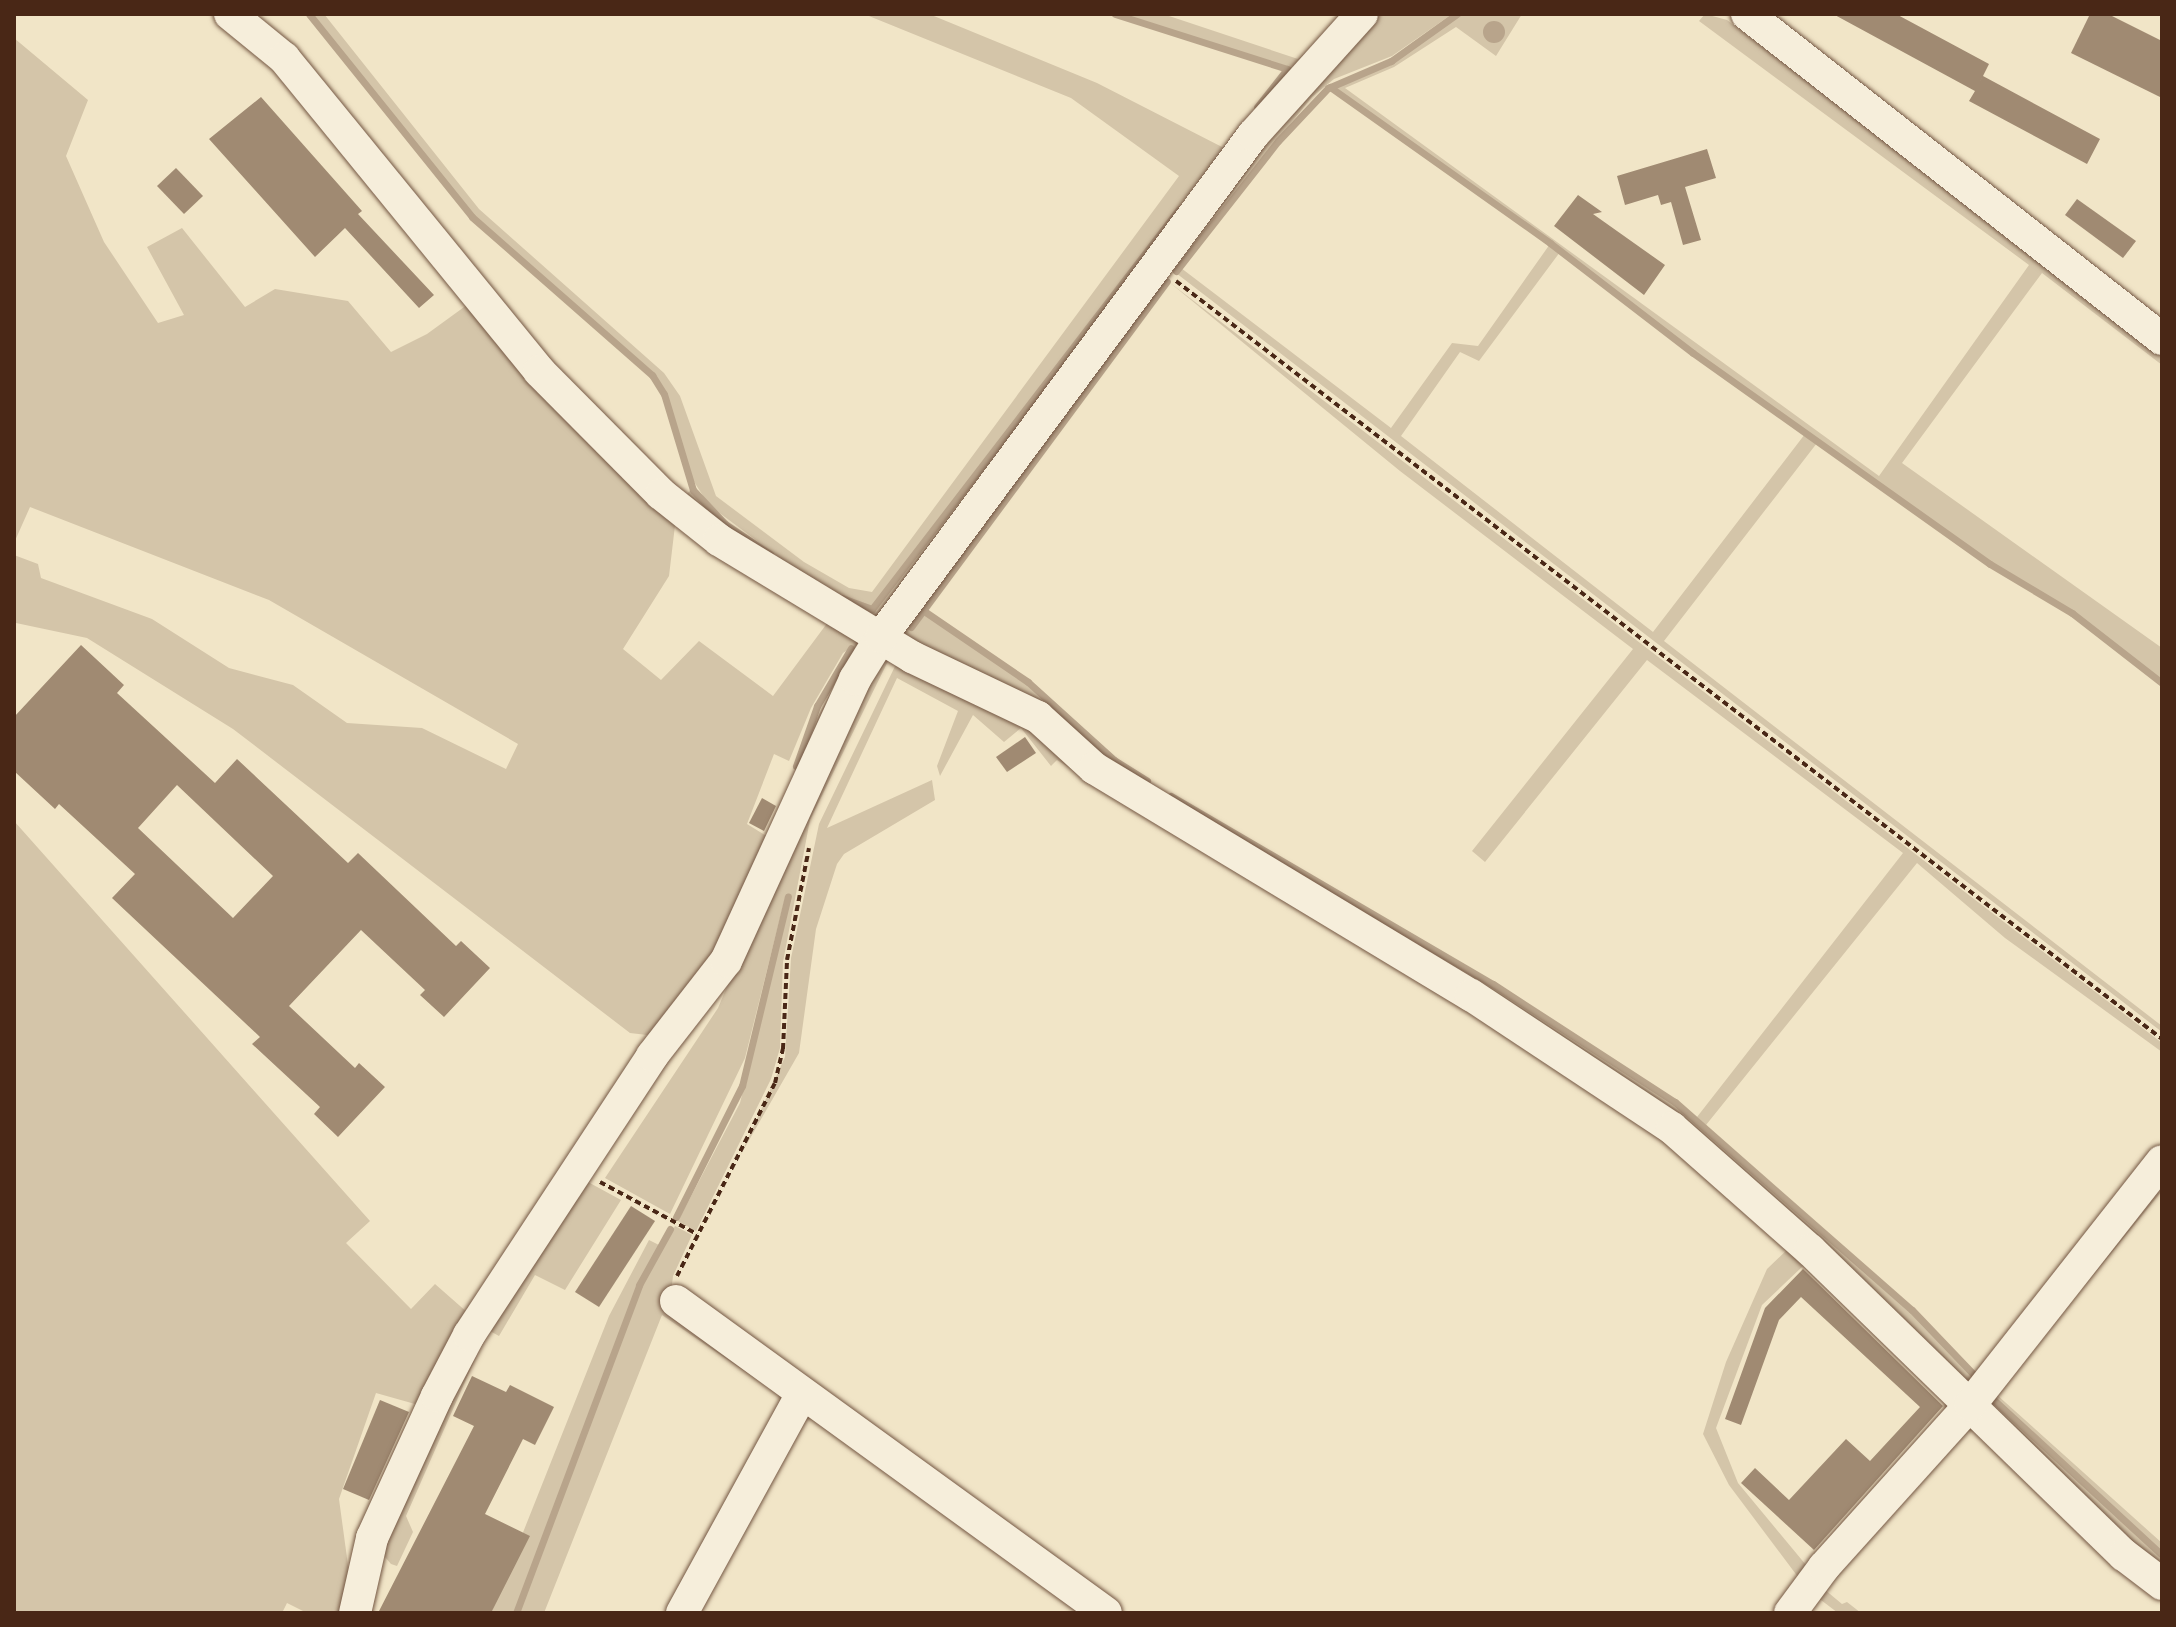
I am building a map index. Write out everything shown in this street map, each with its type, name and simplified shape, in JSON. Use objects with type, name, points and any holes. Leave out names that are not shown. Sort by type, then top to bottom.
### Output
[{"type":"street","points":[[230,14],[284,58],[539,371],[661,494],[719,540],[881,637],[1038,717],[1094,768],[1471,995],[1648,1112],[1810,1250],[2124,1555],[2162,1584]]},
{"type":"street","points":[[355,1613],[372,1538],[437,1396],[469,1335],[652,1056],[726,961],[855,679],[881,637],[1253,135],[1362,14]]},
{"type":"street","points":[[1747,14],[2162,339]]},
{"type":"street","points":[[1790,1613],[1824,1567],[1970,1405],[2162,1161]]},
{"type":"street","points":[[676,1301],[1106,1613]]},
{"type":"street","points":[[682,1613],[802,1394]]},
{"type":"path","points":[[1156,265],[2162,1039]]},
{"type":"path","points":[[676,1301],[675,1280],[775,1083],[783,1049],[787,960],[812,835]]},
{"type":"path","points":[[580,1170],[697,1234]]},
{"type":"shaded area","points":[[311,14],[324,14],[479,209],[664,373],[680,396],[716,496],[804,562],[849,588],[872,592],[1179,176],[1071,98],[864,14],[929,14],[1097,83],[1224,148],[872,607],[840,595],[781,559],[709,505],[687,471],[666,393],[654,374],[473,216]]},
{"type":"shaded area","points":[[1120,14],[1163,14],[1298,59],[1335,27],[1338,14],[1353,14],[875,623],[681,499],[691,490],[724,525],[838,598],[874,610],[1289,69]]},
{"type":"shaded area","points":[[1373,14],[1452,14],[1392,56],[1334,79],[1312,97],[1173,270],[1236,168]]},
{"type":"shaded area","points":[[1461,14],[1522,14],[1496,56],[1456,27],[1394,67],[1345,88],[1879,476],[2029,265],[1699,21],[1705,14],[1727,20],[2162,353],[2162,365],[2042,273],[1902,463],[2162,648],[2162,681],[2073,612],[1991,563],[1694,352],[1552,241],[1333,87],[1394,62],[1407,47]]},
{"type":"shaded area","points":[[1494,21],[1502,24],[1505,32],[1502,40],[1494,43],[1486,40],[1483,32],[1486,24]]},
{"type":"shaded area","points":[[14,38],[88,100],[66,156],[104,242],[158,323],[184,315],[147,247],[182,228],[245,307],[275,289],[348,301],[391,352],[427,334],[471,302],[676,517],[669,576],[623,649],[661,680],[699,641],[773,696],[831,618],[871,640],[807,772],[797,766],[809,732],[851,658],[852,647],[843,653],[811,708],[789,761],[774,754],[747,824],[768,837],[724,936],[660,1027],[647,1035],[630,1033],[233,729],[87,638],[16,623],[14,628],[14,555],[38,564],[41,578],[152,619],[229,668],[293,685],[347,723],[422,728],[506,769],[518,744],[269,600],[30,507],[14,543]]},
{"type":"shaded area","points":[[1550,244],[1560,252],[1479,361],[1460,352],[1401,436],[1653,632],[1805,434],[1817,443],[1664,641],[2162,1026],[2162,1032],[1176,273],[1181,268],[1391,428],[1452,343],[1478,346]]},
{"type":"shaded area","points":[[1156,276],[1166,280],[908,629],[924,614],[1025,683],[1144,783],[1470,973],[1669,1100],[1926,1325],[1975,1378],[2162,1145],[2047,1298],[1970,1387],[1817,1248],[1626,1092],[1473,993],[1096,766],[1040,714],[888,637]]},
{"type":"shaded area","points":[[1169,282],[2162,1043],[2162,1052],[2005,938],[1917,863],[1706,1125],[1697,1117],[1903,853],[1647,660],[1485,862],[1472,851],[1633,649],[1400,471]]},
{"type":"shaded area","points":[[891,655],[810,820],[783,962],[780,1048],[771,1079],[696,1231],[678,1221],[740,1103],[790,899],[785,898],[745,1058],[670,1214],[605,1178],[718,1008],[799,816],[865,676]]},
{"type":"shaded area","points":[[899,658],[990,699],[1187,841],[1057,760],[1051,766],[1021,728],[1004,742],[973,715],[940,776],[937,766],[958,711],[897,678],[827,828],[932,780],[935,800],[844,854],[837,864],[816,929],[799,1053],[740,1156],[785,1057],[791,958],[819,824]]},
{"type":"shaded area","points":[[14,821],[370,1221],[346,1243],[411,1309],[435,1284],[468,1313],[415,1404],[376,1393],[339,1499],[350,1580],[340,1613],[307,1613],[287,1603],[282,1613],[14,1613]]},
{"type":"shaded area","points":[[1313,907],[1636,1109],[1708,1167],[1822,1274],[1817,1279],[1803,1266],[1762,1305],[1716,1428],[1738,1483],[1811,1571],[1804,1585],[1729,1485],[1703,1434],[1726,1362],[1767,1269],[1788,1249],[1713,1176],[1625,1107],[1309,912]]},
{"type":"shaded area","points":[[2162,1171],[2162,1191],[1996,1394],[2162,1543],[2162,1553],[1993,1401],[2162,1557],[2162,1577],[1985,1403]]},
{"type":"shaded area","points":[[588,1182],[621,1200],[565,1290],[535,1275],[499,1336],[490,1331]]},
{"type":"shaded area","points":[[675,1226],[692,1235],[673,1276],[671,1293],[791,1403],[662,1315],[544,1613],[518,1613],[641,1286]]},
{"type":"shaded area","points":[[649,1240],[659,1245],[638,1284],[515,1613],[491,1613],[609,1316]]},
{"type":"shaded area","points":[[472,1346],[479,1350],[406,1516],[413,1532],[397,1566],[391,1564],[379,1550]]},
{"type":"shaded area","points":[[1818,1584],[1842,1604],[1847,1602],[1861,1613],[1838,1613],[1821,1600],[1811,1601]]},
{"type":"building","points":[[1833,14],[1896,14],[1989,64],[1983,76],[2100,139],[2087,164],[1969,101],[1975,91]]},
{"type":"building","points":[[2090,14],[2108,14],[2162,41],[2162,98],[2071,53]]},
{"type":"building","points":[[261,97],[362,211],[358,214],[434,295],[419,308],[345,228],[315,257],[209,139]]},
{"type":"building","points":[[1707,149],[1716,178],[1685,187],[1701,240],[1683,245],[1671,202],[1661,205],[1658,195],[1625,205],[1617,176]]},
{"type":"building","points":[[176,168],[203,196],[184,214],[157,186]]},
{"type":"building","points":[[1578,195],[1602,212],[1593,214],[1665,265],[1644,295],[1554,226]]},
{"type":"building","points":[[2077,199],[2136,241],[2123,258],[2065,215]]},
{"type":"building","points":[[81,645],[124,685],[117,693],[215,783],[237,759],[348,863],[358,853],[456,946],[461,941],[490,968],[444,1017],[420,995],[425,990],[361,930],[289,1006],[355,1068],[359,1063],[385,1087],[338,1137],[314,1114],[320,1107],[252,1044],[260,1037],[112,898],[135,874],[59,804],[55,809],[14,771],[14,717]],"holes":[[[177,785],[273,876],[233,918],[138,828]]]},
{"type":"building","points":[[1025,737],[1036,753],[1007,772],[996,757]]},
{"type":"building","points":[[762,798],[776,806],[764,831],[749,823]]},
{"type":"building","points":[[631,1206],[655,1221],[599,1307],[575,1292]]},
{"type":"building","points":[[1803,1269],[1943,1406],[1814,1550],[1741,1483],[1755,1468],[1789,1500],[1846,1439],[1870,1461],[1920,1407],[1801,1297],[1779,1320],[1741,1425],[1725,1419],[1765,1308]]},
{"type":"building","points":[[472,1376],[506,1392],[510,1385],[554,1407],[535,1445],[523,1439],[485,1514],[530,1536],[491,1613],[378,1613],[474,1426],[453,1416]]},
{"type":"building","points":[[380,1400],[409,1412],[369,1500],[343,1489]]},
{"type":"waterway","points":[[309,14],[472,217],[652,375],[664,394],[693,490],[725,524],[770,554]]},
{"type":"waterway","points":[[1115,14],[1287,69],[1257,107]]},
{"type":"waterway","points":[[1176,271],[1278,141],[1328,88],[1391,61],[1457,14]]},
{"type":"waterway","points":[[1330,87],[1550,243],[1693,353],[1990,564],[2072,613],[2162,683]]},
{"type":"waterway","points":[[842,598],[872,609],[1179,209]]},
{"type":"waterway","points":[[911,627],[1167,281]]},
{"type":"waterway","points":[[924,611],[1028,682],[1114,760],[1147,781]]},
{"type":"waterway","points":[[796,766],[817,706],[851,648]]},
{"type":"waterway","points":[[1171,796],[1493,984],[1675,1102],[1912,1310],[1976,1377]]},
{"type":"waterway","points":[[676,1217],[742,1086],[788,896]]},
{"type":"waterway","points":[[516,1613],[639,1285],[670,1229]]},
{"type":"waterway","points":[[1994,1400],[2162,1555]]}]
